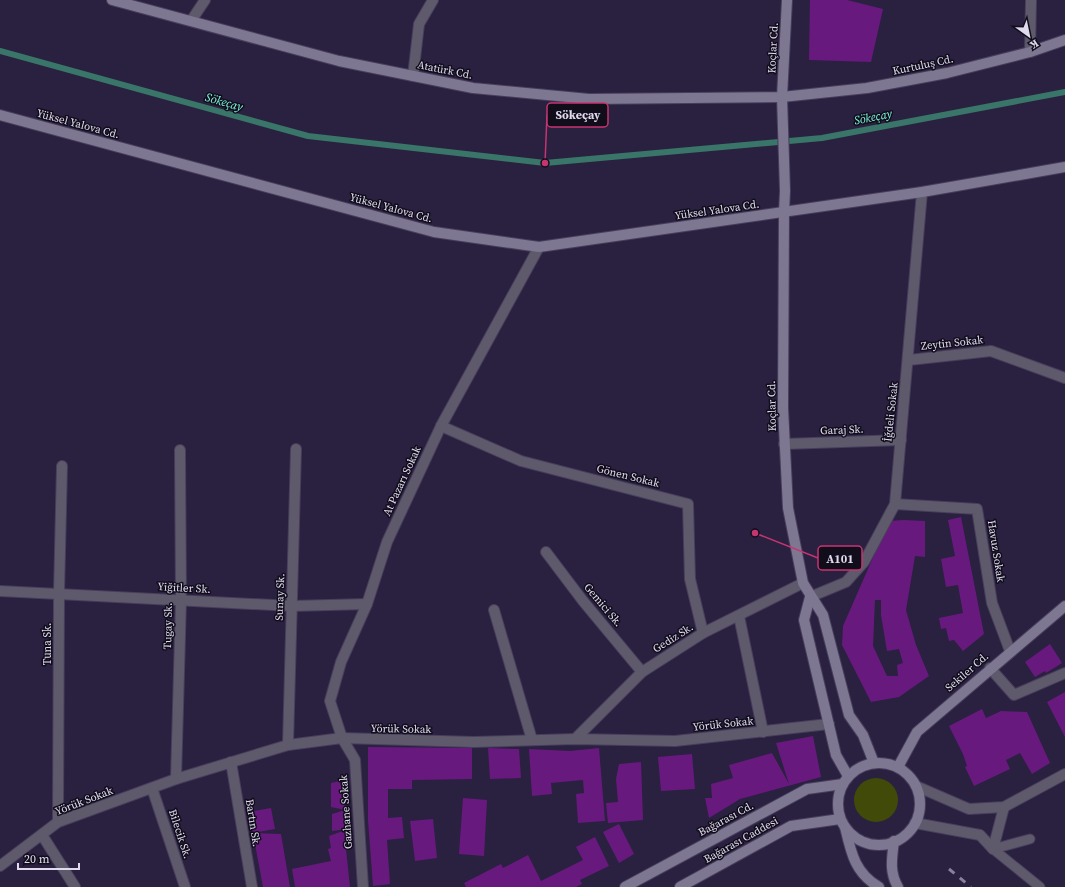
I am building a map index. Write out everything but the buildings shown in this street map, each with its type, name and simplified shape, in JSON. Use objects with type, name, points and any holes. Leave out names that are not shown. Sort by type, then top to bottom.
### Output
[{"type":"main road","name":"Atatürk Cd.","points":[[112,0],[339,61],[474,88],[589,99],[782,97]]},
{"type":"main road","name":"Koçlar Cd.","points":[[787,0],[782,97],[785,192],[784,444],[788,508],[803,583],[810,597],[823,614],[849,715],[863,735],[874,763]]},
{"type":"main road","name":"Kurtuluş Cd.","points":[[782,97],[867,88],[946,73],[1030,52],[1065,40]]},
{"type":"main road","name":"Yüksel Yalova Cd.","points":[[0,115],[434,232],[539,247],[922,192],[1065,166]]},
{"type":"main road","points":[[810,597],[804,620],[836,755],[846,780]]},
{"type":"main road","name":"Sekiler Cd.","points":[[898,767],[917,732],[990,668],[1065,606]]},
{"type":"main road","points":[[842,823],[854,837],[867,843],[881,845],[894,842],[906,834],[915,823],[919,811],[920,798],[916,786],[908,775],[898,767],[887,763],[865,765],[846,780],[838,804],[842,823],[852,856],[868,880],[879,887]]},
{"type":"main road","name":"Bağarası Cd.","points":[[625,887],[807,789],[846,780]]},
{"type":"main road","name":"Bağarası Caddesi","points":[[680,887],[791,826],[842,823]]},
{"type":"main road","points":[[894,842],[891,865],[893,878],[898,887]]},
{"type":"street","points":[[191,21],[205,0]]},
{"type":"street","points":[[413,76],[419,24],[434,0]]},
{"type":"street","points":[[1030,52],[1031,0]]},
{"type":"street","name":"İğdeli Sokak","points":[[810,597],[846,582],[864,562],[895,504],[909,360],[922,192]]},
{"type":"street","name":"At Pazarı Sokak","points":[[342,738],[330,701],[341,662],[367,604],[387,542],[441,426],[539,247]]},
{"type":"street","name":"Zeytin Sokak","points":[[909,360],[991,351],[1065,378]]},
{"type":"street","name":"Gönen Sokak","points":[[441,426],[521,461],[688,504],[690,579],[703,633]]},
{"type":"street","name":"Garaj Sk.","points":[[784,444],[901,440]]},
{"type":"street","name":"Sunay Sk.","points":[[288,745],[296,449]]},
{"type":"street","name":"Tugay Sk.","points":[[176,779],[181,600],[180,450]]},
{"type":"street","name":"Tuna Sk.","points":[[58,822],[59,593],[62,466]]},
{"type":"street","name":"Havuz Sokak","points":[[895,504],[977,509],[992,603],[1010,651]]},
{"type":"street","name":"Gemici Sk.","points":[[546,552],[583,601],[642,672]]},
{"type":"street","name":"Gediz Sk.","points":[[575,739],[642,672],[703,633],[803,583]]},
{"type":"street","name":"Yiğitler Sk.","points":[[0,591],[292,606],[367,604]]},
{"type":"street","points":[[494,610],[532,740]]},
{"type":"street","points":[[739,616],[763,732]]},
{"type":"street","points":[[990,668],[1014,695],[1065,673]]},
{"type":"street","name":"Yörük Sokak","points":[[0,866],[58,822],[176,779],[288,745],[342,738],[474,742],[575,739],[675,742],[829,724]]},
{"type":"street","name":"Gazhane Sokak","points":[[342,738],[355,760],[363,887]]},
{"type":"street","name":"Bartın Sk.","points":[[231,762],[252,887]]},
{"type":"street","points":[[916,786],[970,809],[1004,807],[1065,774]]},
{"type":"street","name":"Bilecik Sk.","points":[[152,788],[185,887]]},
{"type":"street","points":[[993,849],[1004,807]]},
{"type":"street","points":[[915,823],[980,835],[993,849]]},
{"type":"street","points":[[42,835],[75,887]]},
{"type":"lane","points":[[993,849],[1030,839]]},
{"type":"lane","points":[[993,849],[1040,887]]},
{"type":"green space","points":[[872,778],[880,778],[885,779],[892,784],[897,791],[897,809],[892,816],[885,821],[872,822],[864,819],[857,812],[854,804],[854,796],[857,788],[864,781]]},
{"type":"waterway","name":"Sökeçay","points":[[0,51],[308,136],[545,163],[822,138],[1065,92]]},
{"type":"railway","points":[[949,869],[971,887]]},
{"type":"place","name":"Sökeçay","points":[[545,163]]},
{"type":"place","name":"A101","points":[[755,533]]}]
